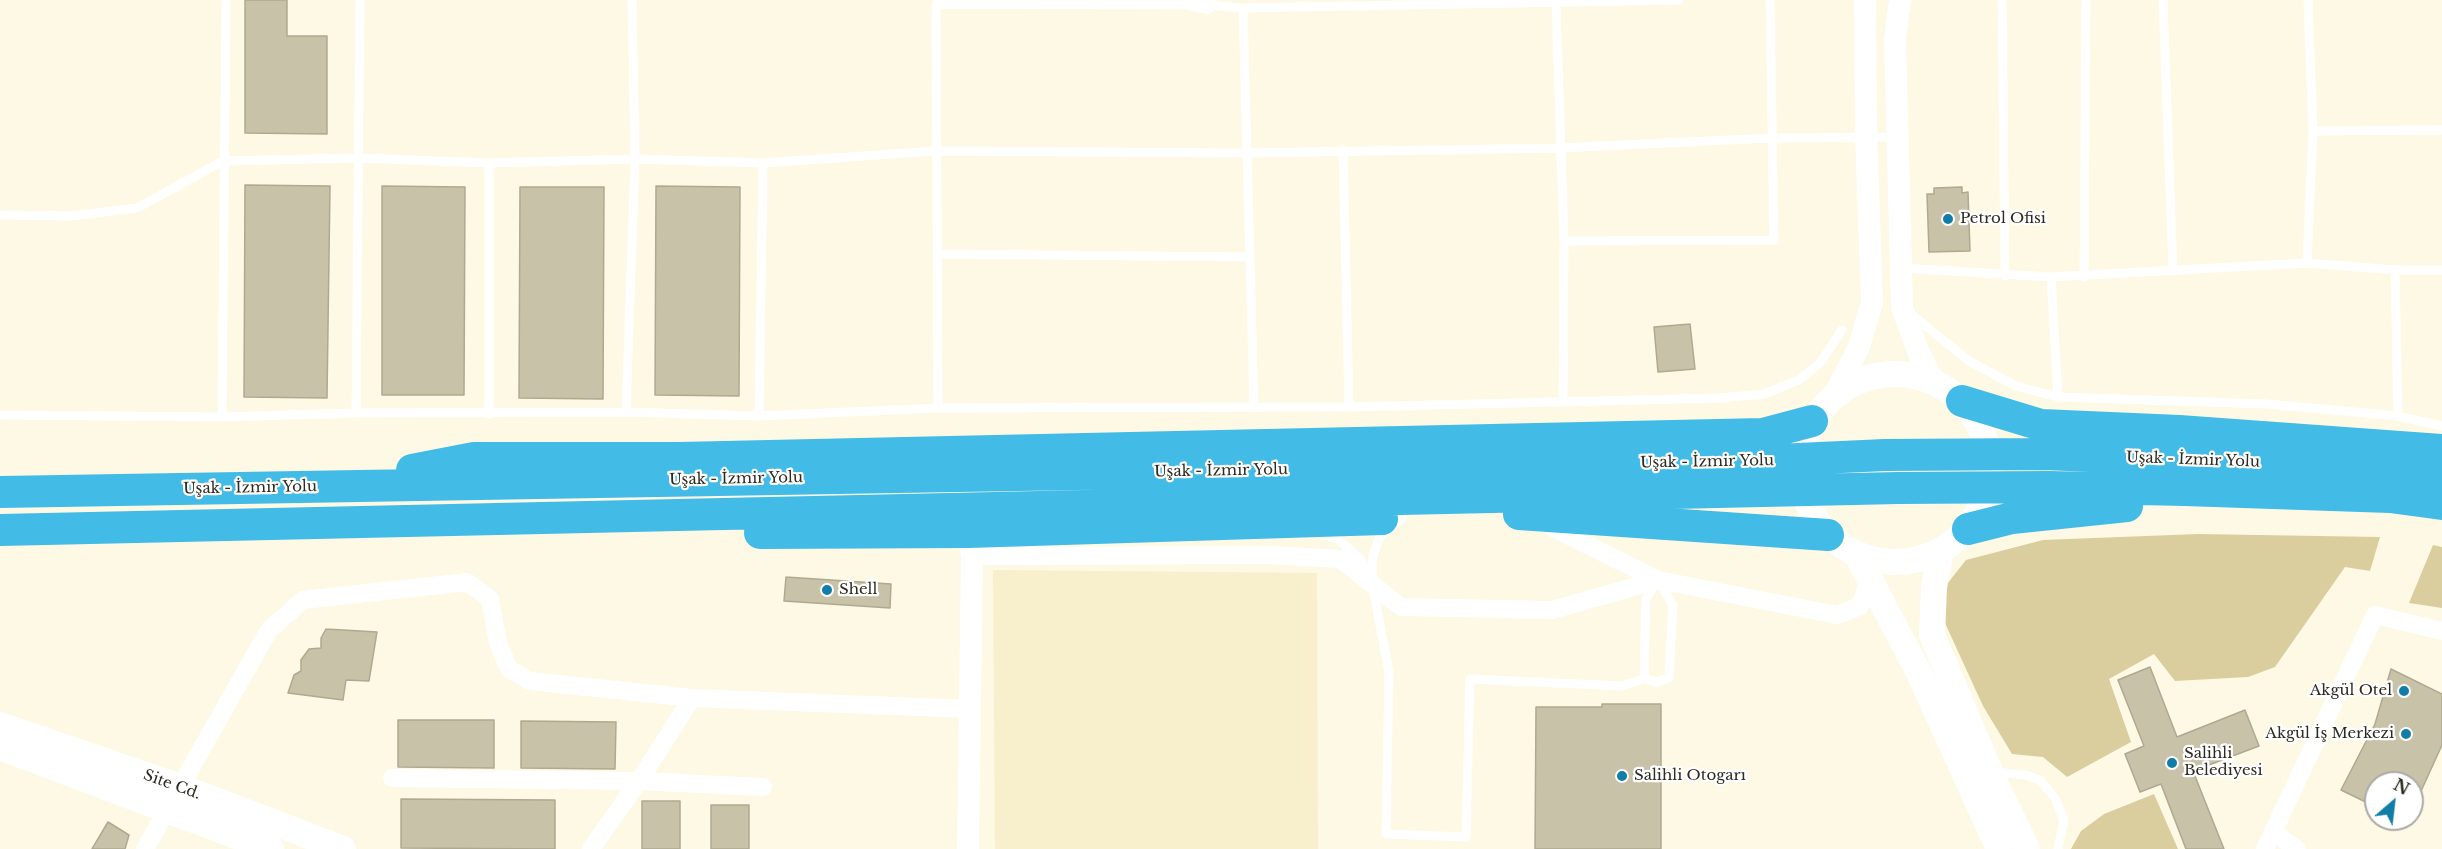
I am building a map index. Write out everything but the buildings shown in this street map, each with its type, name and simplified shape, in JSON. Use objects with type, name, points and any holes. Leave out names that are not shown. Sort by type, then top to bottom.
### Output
[{"type":"highway","points":[[1962,401],[2041,425],[2179,431],[2442,450]]},
{"type":"highway","points":[[325,487],[474,458],[679,458],[1763,434],[1812,421]]},
{"type":"highway","name":"Uşak - İzmir Yolu","points":[[0,492],[2044,454],[2391,468],[2442,476]]},
{"type":"highway","name":"Uşak - İzmir Yolu","points":[[0,530],[1548,494],[2037,487],[2379,497],[2442,504]]},
{"type":"highway","points":[[1968,529],[2012,518],[2124,506],[2287,509],[2442,524]]},
{"type":"highway","points":[[322,523],[477,534],[970,544],[1292,523],[1523,513],[1828,535]]},
{"type":"main road","points":[[1899,373],[1934,381],[1962,401],[1982,430],[1990,464],[1985,499],[1968,529],[1941,551],[1914,561],[1885,562],[1857,555],[1828,535],[1810,510],[1801,481],[1802,450],[1812,421],[1834,395],[1865,378],[1899,373]]},
{"type":"main road","points":[[1941,551],[1934,587],[1932,635],[1990,772],[2027,849]]},
{"type":"main road","points":[[1857,555],[1919,673],[1999,849]]},
{"type":"main road","name":"Site Cd.","points":[[0,725],[174,798],[271,849]]},
{"type":"main road","name":"Site Cd.","points":[[0,747],[343,849]]},
{"type":"street","points":[[1183,0],[1207,5]]},
{"type":"street","points":[[1834,395],[1859,347],[1872,303],[1866,135],[1865,0]]},
{"type":"street","points":[[1900,0],[1896,39],[1896,137],[1902,307],[1918,351],[1934,381]]},
{"type":"street","points":[[1523,513],[1658,580],[1837,615],[1860,606],[1869,581]]},
{"type":"street","points":[[968,849],[970,544],[1340,559],[1373,588],[1401,608],[1552,610],[1658,580]]},
{"type":"street","points":[[145,849],[269,630],[303,600],[467,582],[490,599],[498,642],[510,669],[530,681],[692,698],[970,709]]},
{"type":"street","points":[[2265,849],[2375,615],[2442,631]]},
{"type":"street","points":[[591,849],[639,781],[692,698]]},
{"type":"street","points":[[392,778],[639,781],[763,787]]},
{"type":"street","points":[[2273,832],[2296,849]]},
{"type":"lane","points":[[222,417],[226,0]]},
{"type":"lane","points":[[356,413],[360,0]]},
{"type":"lane","points":[[626,412],[635,159],[632,0]]},
{"type":"lane","points":[[938,408],[936,4],[1207,5],[1243,8],[1679,0]]},
{"type":"lane","points":[[1564,241],[1774,240],[1770,0]]},
{"type":"lane","points":[[2002,0],[2005,276]]},
{"type":"lane","points":[[2084,277],[2086,0]]},
{"type":"lane","points":[[2163,0],[2173,272]]},
{"type":"lane","points":[[2307,263],[2313,131],[2308,0]]},
{"type":"lane","points":[[1556,3],[1564,241],[1563,401]]},
{"type":"lane","points":[[1243,8],[1248,257],[1254,406]]},
{"type":"lane","points":[[2313,131],[2442,130]]},
{"type":"lane","points":[[0,215],[71,216],[137,208],[223,161],[358,158],[489,163],[635,159],[762,163],[935,151],[1246,153],[1560,148],[1866,135],[1896,137]]},
{"type":"lane","points":[[1343,150],[1349,407]]},
{"type":"lane","points":[[489,163],[489,414]]},
{"type":"lane","points":[[759,416],[762,163]]},
{"type":"lane","points":[[937,254],[1248,257]]},
{"type":"lane","points":[[1902,268],[2051,277],[2084,277],[2307,263],[2395,270],[2442,270]]},
{"type":"lane","points":[[2395,270],[2398,416]]},
{"type":"lane","points":[[2051,277],[2058,397]]},
{"type":"lane","points":[[1902,307],[1969,361],[2016,386],[2058,397],[2267,404],[2398,416],[2442,426]]},
{"type":"lane","points":[[0,416],[222,417],[356,413],[626,412],[759,416],[938,408],[1349,407],[1720,398],[1764,394],[1799,380],[1820,363],[1842,330]]},
{"type":"lane","points":[[1403,518],[1380,536],[1372,559],[1373,588],[1389,672],[1386,834],[1466,837],[1470,679],[1621,686],[1644,678],[1657,682],[1668,678],[1673,605],[1658,580],[1646,599],[1644,678]]},
{"type":"lane","points":[[1292,523],[1337,539],[1360,558],[1373,588]]},
{"type":"lane","points":[[1990,772],[2026,775],[2041,781],[2055,798],[2064,820],[2058,849]]},
{"type":"shaded area","points":[[2198,534],[2380,537],[2370,571],[2345,567],[2275,667],[2248,677],[2175,681],[2154,654],[2109,679],[2131,742],[2067,777],[2043,757],[2012,754],[1983,706],[1939,610],[1947,584],[1966,560],[2043,540]]},
{"type":"shaded area","points":[[2433,545],[2442,547],[2442,608],[2409,603]]},
{"type":"shaded area","points":[[993,570],[1317,573],[1318,849],[995,849]]},
{"type":"shaded area","points":[[2154,794],[2178,849],[2071,849],[2081,831],[2104,814]]},
{"type":"place","name":"Petrol Ofisi","points":[[1948,219]]},
{"type":"place","name":"Shell","points":[[827,590]]},
{"type":"place","name":"Akgül Otel","points":[[2404,691]]},
{"type":"place","name":"Akgül İş Merkezi","points":[[2406,734]]},
{"type":"place","name":"Salihli Belediyesi","points":[[2172,763]]},
{"type":"place","name":"Salihli Otogarı","points":[[1622,776]]}]
